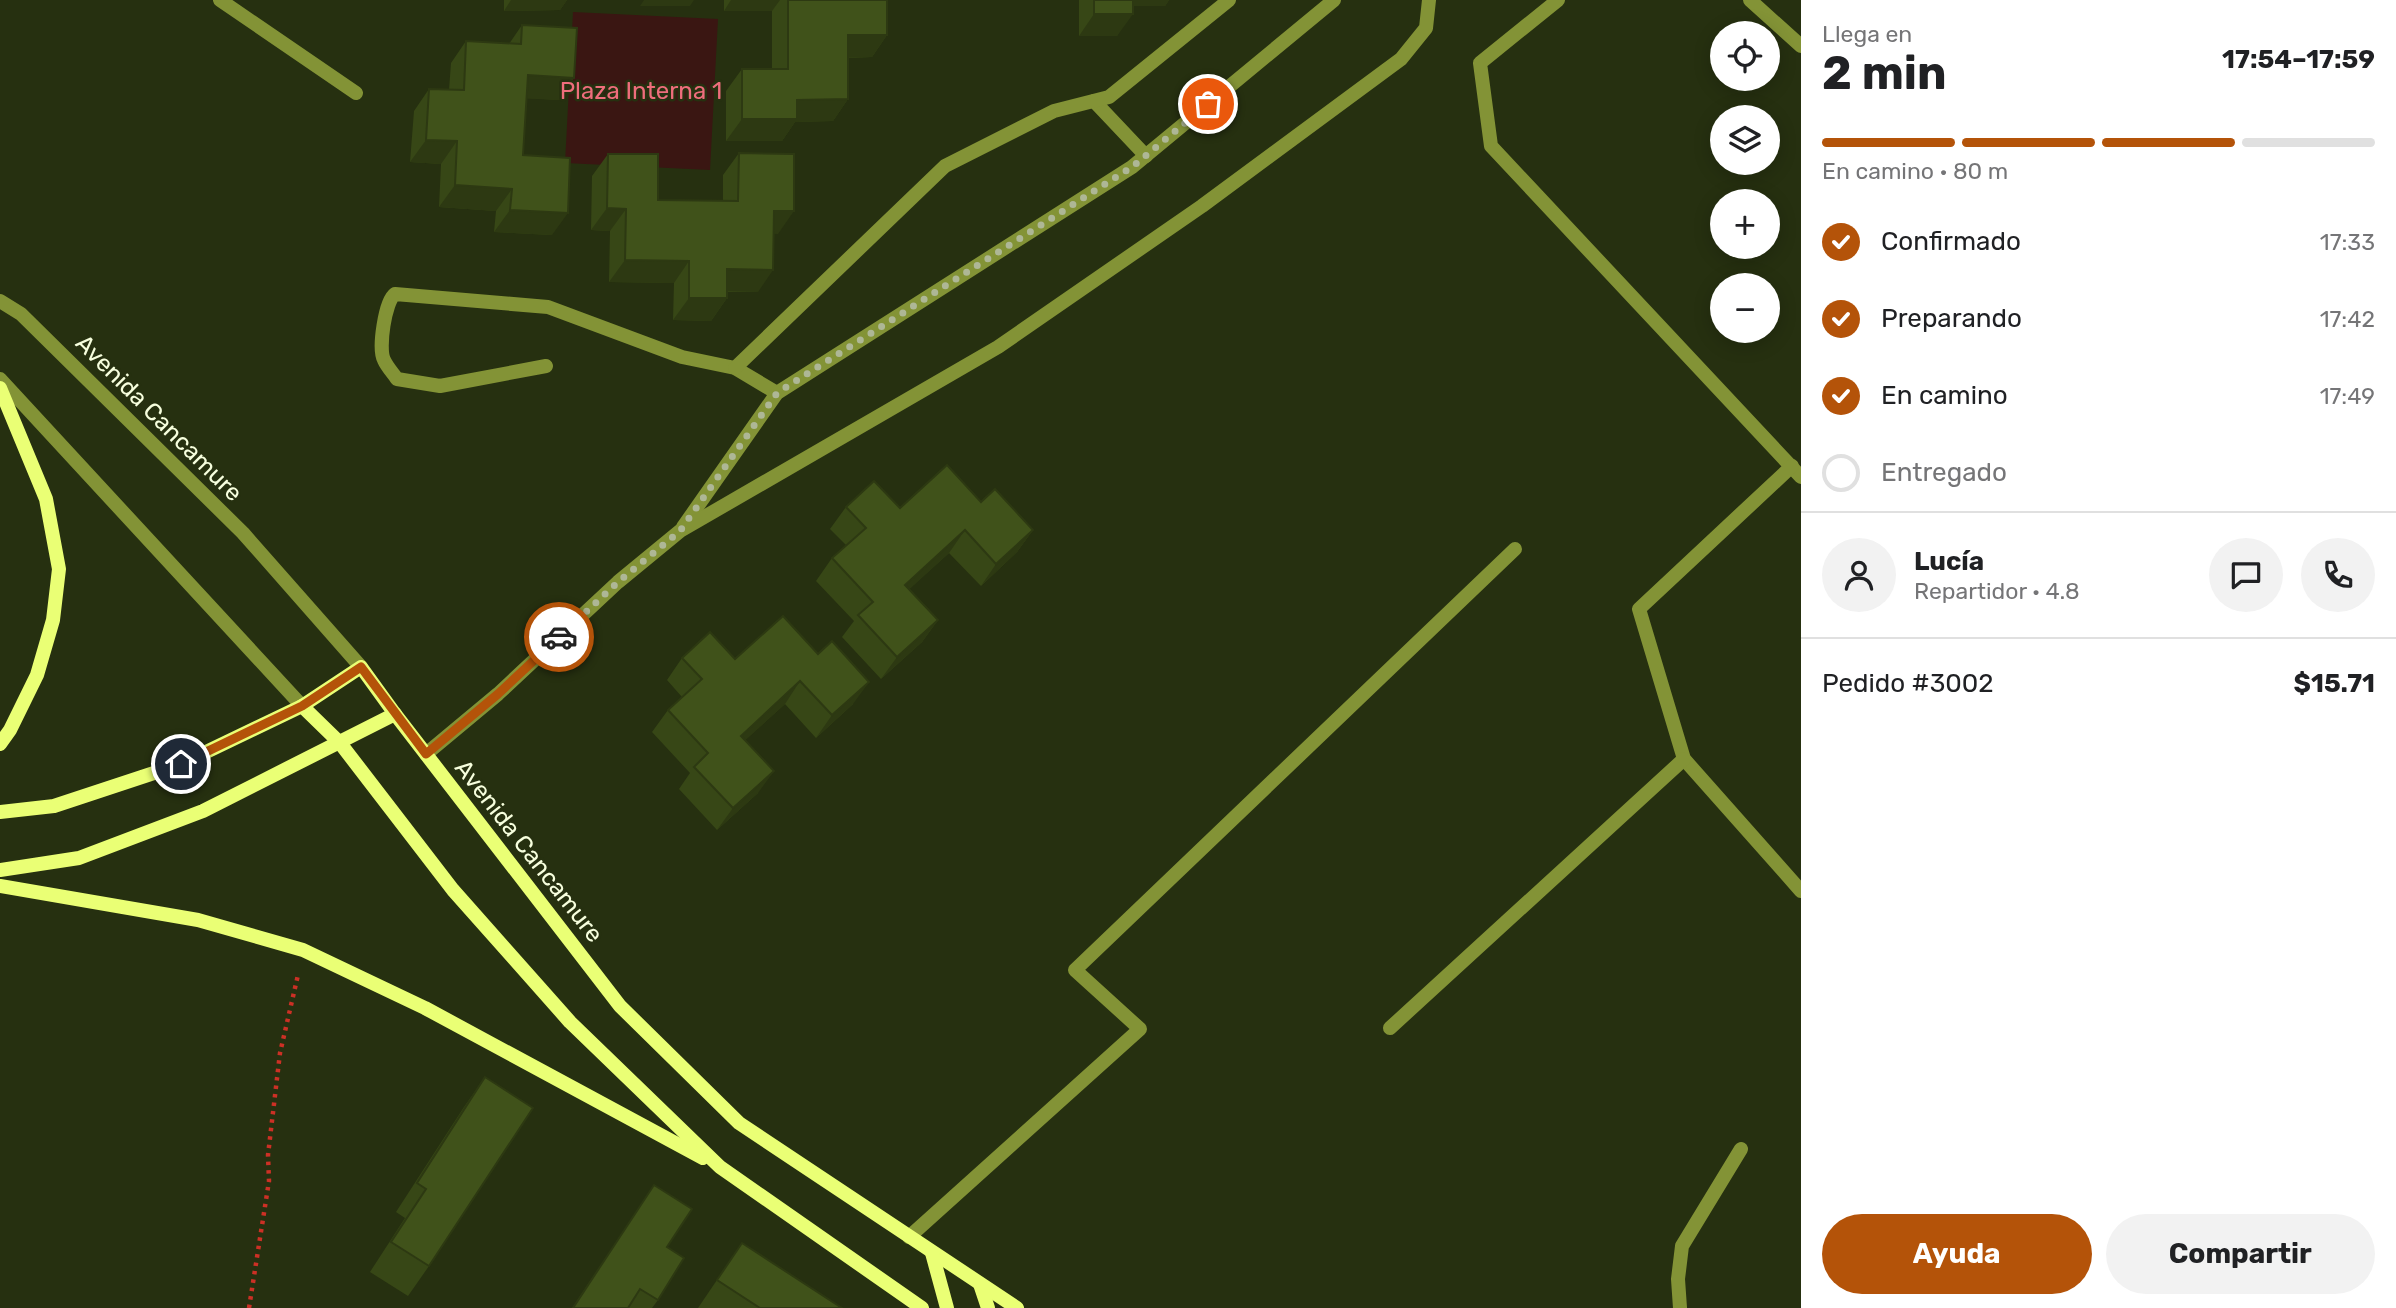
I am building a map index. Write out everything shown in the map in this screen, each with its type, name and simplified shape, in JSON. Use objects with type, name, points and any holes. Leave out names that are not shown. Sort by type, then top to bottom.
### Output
[{"type":"main road","points":[[0,387],[46,499],[59,569],[53,620],[37,675],[10,730],[0,744]]},
{"type":"main road","points":[[0,812],[54,806],[181,764],[302,706],[361,667]]},
{"type":"main road","name":"Avenida Cancamure","points":[[361,667],[620,1006],[739,1123],[1017,1308]]},
{"type":"main road","points":[[302,706],[340,743],[453,890],[570,1022],[720,1167]]},
{"type":"main road","points":[[0,870],[79,858],[203,811],[395,714]]},
{"type":"main road","points":[[0,886],[198,920],[303,950],[425,1008],[720,1167],[922,1308]]},
{"type":"main road","points":[[932,1253],[947,1308]]},
{"type":"main road","points":[[980,1284],[988,1308]]},
{"type":"street","points":[[220,0],[356,93]]},
{"type":"street","points":[[735,368],[945,166],[1054,111],[1110,97],[1229,0]]},
{"type":"street","points":[[680,531],[777,393],[1146,156],[1334,0]]},
{"type":"street","points":[[426,754],[498,694],[618,582],[680,531],[998,346],[1202,206],[1401,59],[1426,28],[1429,0]]},
{"type":"street","points":[[1558,0],[1480,63],[1491,146],[1796,472],[1639,608],[1684,759],[1801,891]]},
{"type":"street","points":[[1750,0],[1801,46]]},
{"type":"street","points":[[1094,101],[1146,156]]},
{"type":"street","points":[[546,366],[440,386],[397,379],[382,358],[385,314],[389,298],[395,294],[548,307],[682,357],[735,368],[777,393]]},
{"type":"street","name":"Avenida Cancamure","points":[[0,300],[21,314],[243,533],[361,667]]},
{"type":"street","points":[[0,379],[302,706]]},
{"type":"street","points":[[909,1237],[1140,1029],[1075,970],[1515,549]]},
{"type":"street","points":[[1390,1028],[1684,759]]},
{"type":"street","points":[[1680,1308],[1678,1279],[1682,1246],[1741,1149]]},
{"type":"path","points":[[249,1308],[269,1181],[268,1154],[280,1054],[303,950]]},
{"type":"green space","name":"Plaza Interna 1","points":[[573,12],[718,19],[710,170],[565,163]]},
{"type":"building","points":[[788,0],[887,0],[887,35],[848,35],[848,99],[797,100],[797,119],[742,119],[742,69],[788,69]]},
{"type":"building","points":[[1094,0],[1133,0],[1133,14],[1094,14]]},
{"type":"building","points":[[522,25],[577,28],[574,78],[528,75],[523,155],[570,158],[568,213],[510,210],[512,189],[455,185],[457,141],[426,140],[429,89],[464,90],[466,41],[521,44]]},
{"type":"building","points":[[739,153],[794,154],[794,211],[774,211],[773,270],[727,269],[727,298],[689,298],[689,261],[625,260],[626,209],[607,208],[608,154],[658,154],[658,200],[738,201]]},
{"type":"building","points":[[947,465],[981,502],[995,489],[1033,530],[996,564],[965,530],[905,585],[938,620],[897,657],[858,615],[873,602],[832,558],[866,528],[846,507],[874,481],[900,508]]},
{"type":"building","points":[[783,616],[818,654],[832,641],[869,682],[832,715],[800,681],[741,736],[774,771],[733,808],[694,767],[708,753],[668,710],[702,679],[682,658],[710,632],[735,659]]},
{"type":"building","points":[[485,1077],[533,1108],[429,1266],[391,1242],[426,1189],[417,1183]]},
{"type":"building","points":[[654,1185],[692,1209],[667,1247],[684,1258],[658,1300],[640,1289],[628,1308],[573,1308]]},
{"type":"building","points":[[742,1243],[842,1308],[760,1308],[717,1280]]},
{"type":"way so far","points":[[559,637],[618,582],[680,531],[777,393],[1132,167],[1208,104]]},
{"type":"route","points":[[181,764],[302,706],[361,667],[426,754],[498,694],[559,637]]}]
